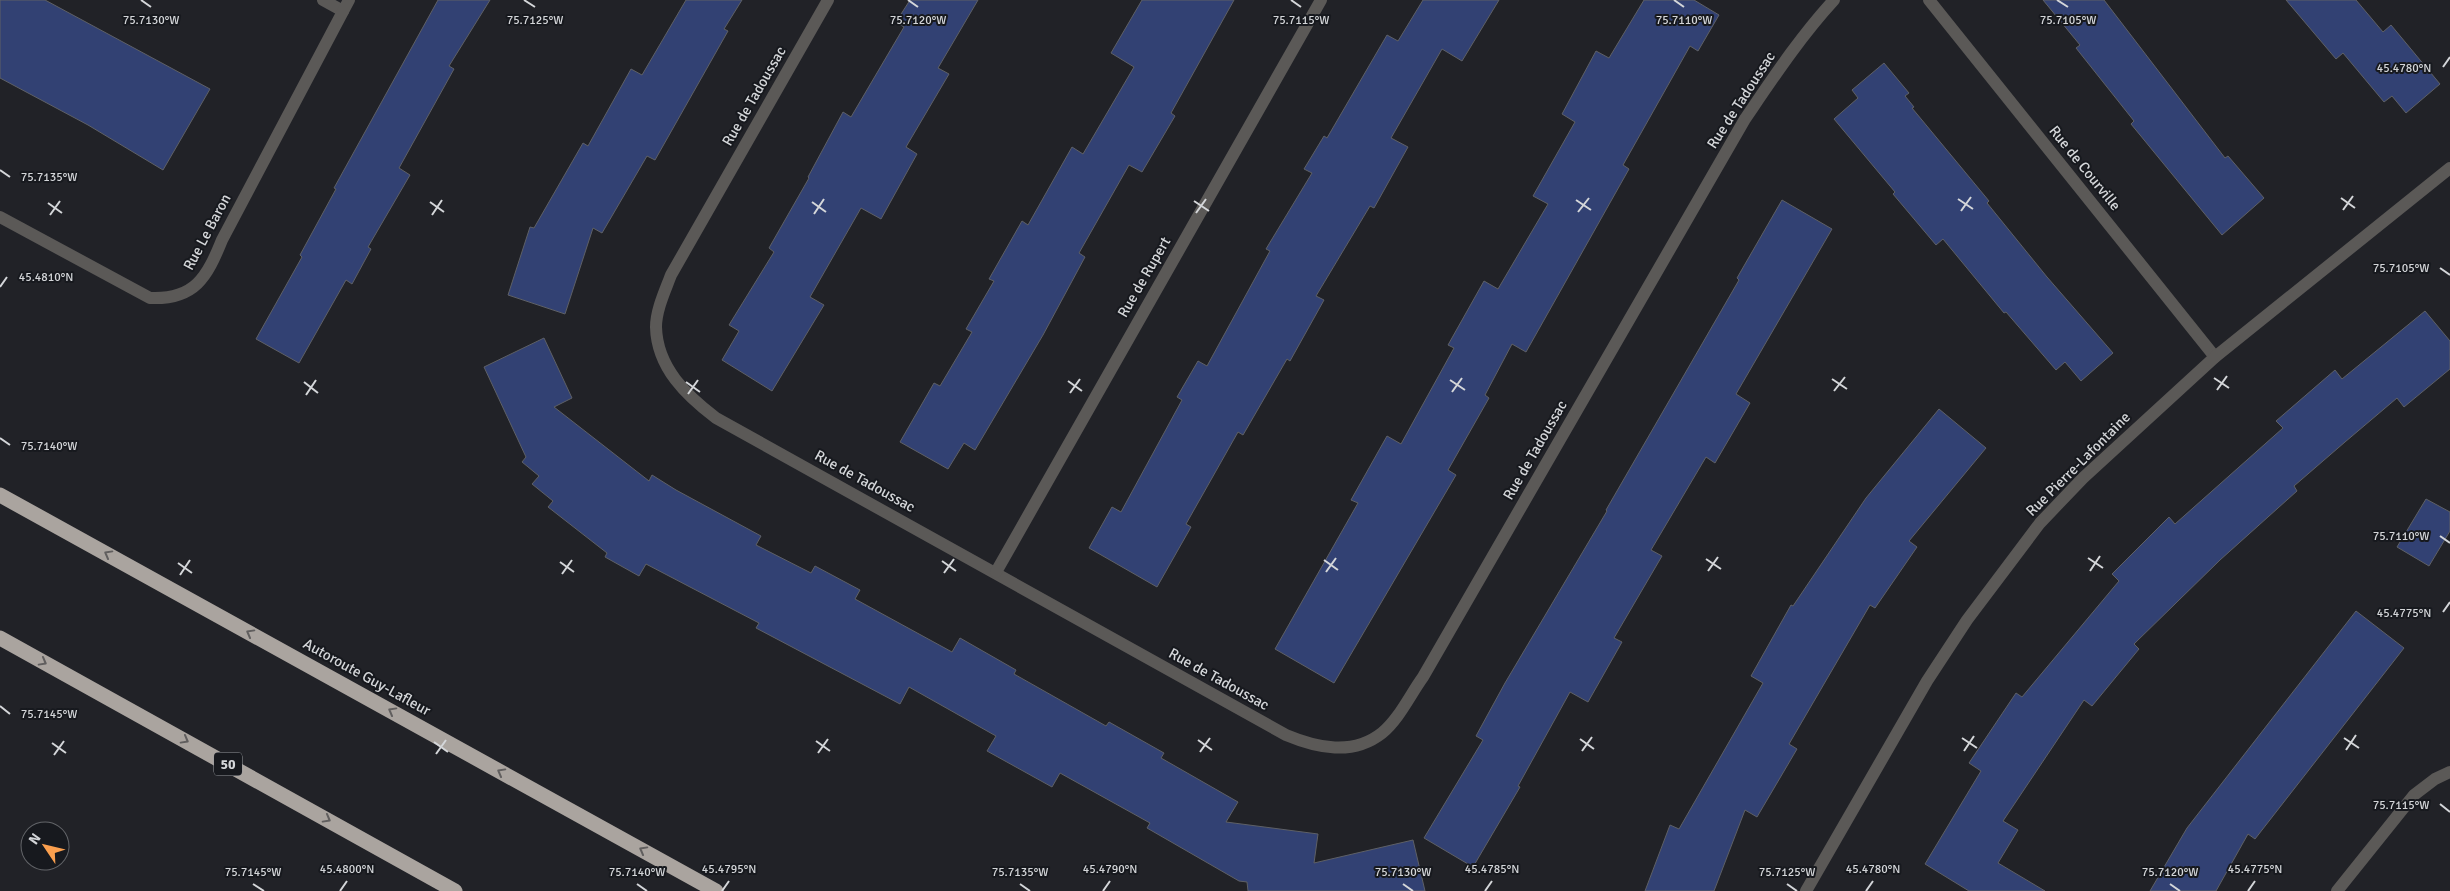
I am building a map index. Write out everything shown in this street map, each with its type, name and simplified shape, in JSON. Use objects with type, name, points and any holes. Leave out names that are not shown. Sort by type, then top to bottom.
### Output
[{"type":"highway","name":"Autoroute Guy-Lafleur","points":[[0,495],[716,891]]},
{"type":"highway","name":"50","points":[[0,638],[456,891]]},
{"type":"street","points":[[323,0],[346,5]]},
{"type":"street","name":"Rue de Tadoussac","points":[[828,0],[671,275],[656,327],[661,353],[673,377],[690,398],[716,418],[996,572],[1286,735],[1307,744],[1332,748],[1357,746],[1381,733],[1399,713],[1422,677],[1745,119],[1787,57],[1834,0]]},
{"type":"street","name":"Rue de Rupert","points":[[996,572],[1321,0]]},
{"type":"street","name":"Rue de Courville","points":[[1929,0],[2215,357]]},
{"type":"street","name":"Rue Le Baron","points":[[0,217],[150,298],[166,299],[185,292],[202,281],[212,265],[222,240],[346,5]]},
{"type":"street","name":"Rue Pierre-Lafontaine","points":[[1806,891],[1927,681],[2002,570],[2040,523],[2083,478],[2215,357],[2450,168]]},
{"type":"street","points":[[2337,891],[2414,795],[2435,779],[2450,772]]},
{"type":"building","points":[[0,0],[45,0],[210,89],[163,170],[88,125],[0,78]]},
{"type":"building","points":[[438,0],[490,0],[449,66],[454,69],[399,168],[410,175],[368,247],[371,249],[352,284],[346,280],[299,363],[256,339],[302,257],[300,255],[336,189],[334,188]]},
{"type":"building","points":[[686,0],[742,0],[724,29],[728,31],[655,160],[647,156],[602,233],[593,228],[565,314],[508,295],[530,227],[534,228],[583,143],[588,146],[631,69],[642,75]]},
{"type":"building","points":[[910,0],[978,0],[938,68],[949,74],[906,147],[917,154],[881,219],[861,208],[810,297],[824,305],[772,391],[722,360],[739,331],[729,325],[774,252],[769,248],[809,178],[843,112],[851,117],[904,27],[896,22]]},
{"type":"building","points":[[1142,0],[1234,0],[1171,113],[1175,116],[1142,172],[1129,165],[1079,253],[1085,257],[1043,335],[975,450],[964,443],[948,469],[900,442],[934,383],[940,386],[972,332],[966,329],[994,281],[989,279],[1022,221],[1028,225],[1072,147],[1083,154],[1134,67],[1111,53]]},
{"type":"building","points":[[1423,0],[1499,0],[1462,61],[1442,49],[1391,138],[1408,147],[1374,208],[1370,206],[1316,296],[1324,300],[1290,361],[1287,359],[1243,435],[1238,432],[1186,524],[1191,527],[1157,587],[1089,548],[1112,507],[1121,512],[1182,400],[1177,397],[1198,361],[1207,366],[1270,251],[1266,249],[1312,173],[1304,169],[1324,136],[1327,138],[1387,35],[1398,41]]},
{"type":"building","points":[[1644,0],[1694,0],[1719,15],[1698,51],[1690,46],[1623,165],[1629,169],[1526,352],[1512,344],[1485,395],[1489,398],[1448,470],[1456,475],[1334,683],[1275,649],[1358,503],[1351,500],[1387,436],[1401,444],[1454,348],[1448,345],[1484,281],[1498,289],[1548,204],[1533,196],[1575,122],[1562,114],[1596,51],[1609,58]]},
{"type":"building","points":[[2043,0],[2104,0],[2225,158],[2228,156],[2264,198],[2222,235],[2131,124],[2134,121],[2076,48],[2080,45]]},
{"type":"building","points":[[2286,0],[2356,0],[2383,32],[2391,25],[2440,84],[2406,113],[2392,96],[2384,102],[2343,53],[2336,59]]},
{"type":"building","points":[[1884,63],[1909,93],[1905,96],[1914,107],[1912,108],[1989,201],[1987,203],[2047,277],[2113,353],[2081,381],[2065,362],[2056,370],[2006,312],[2004,313],[1943,239],[1936,245],[1834,119],[1858,98],[1852,90]]},
{"type":"building","points":[[1782,200],[1832,229],[1736,394],[1750,403],[1715,463],[1706,457],[1651,550],[1662,556],[1614,638],[1622,642],[1588,702],[1570,692],[1518,786],[1520,787],[1473,867],[1424,838],[1483,740],[1476,736],[1505,683],[1607,511],[1739,280],[1737,278]]},
{"type":"building","points":[[2425,311],[2450,341],[2450,369],[2404,407],[2397,398],[2294,486],[2297,491],[2220,560],[2134,644],[2139,649],[2092,706],[2084,700],[2003,821],[2018,830],[1998,863],[2045,891],[1969,891],[1925,864],[1981,771],[1969,763],[2016,693],[2022,697],[2119,581],[2112,574],[2169,517],[2175,524],[2283,428],[2276,421],[2335,370],[2342,379]]},
{"type":"building","points":[[544,338],[572,398],[554,407],[649,481],[652,475],[761,536],[756,545],[811,573],[815,566],[860,590],[855,599],[952,652],[960,638],[1016,670],[1014,674],[1106,726],[1109,722],[1164,753],[1161,758],[1238,802],[1226,822],[1318,834],[1314,863],[1413,840],[1425,891],[1248,891],[1247,882],[1239,881],[1147,828],[1150,823],[1060,773],[1052,787],[987,751],[996,736],[909,687],[900,704],[756,628],[759,623],[646,564],[639,576],[605,557],[607,553],[548,507],[553,501],[532,484],[539,476],[522,462],[526,457],[484,367]]},
{"type":"building","points":[[1939,409],[1986,448],[1909,541],[1917,547],[1875,608],[1870,605],[1789,744],[1797,749],[1757,817],[1745,810],[1714,891],[1645,891],[1670,825],[1679,829],[1763,683],[1751,676],[1791,605],[1793,606],[1866,498]]},
{"type":"building","points":[[2426,499],[2450,512],[2450,531],[2429,566],[2397,547]]},
{"type":"building","points":[[2356,611],[2404,648],[2255,839],[2248,834],[2216,891],[2150,891],[2187,828]]}]
